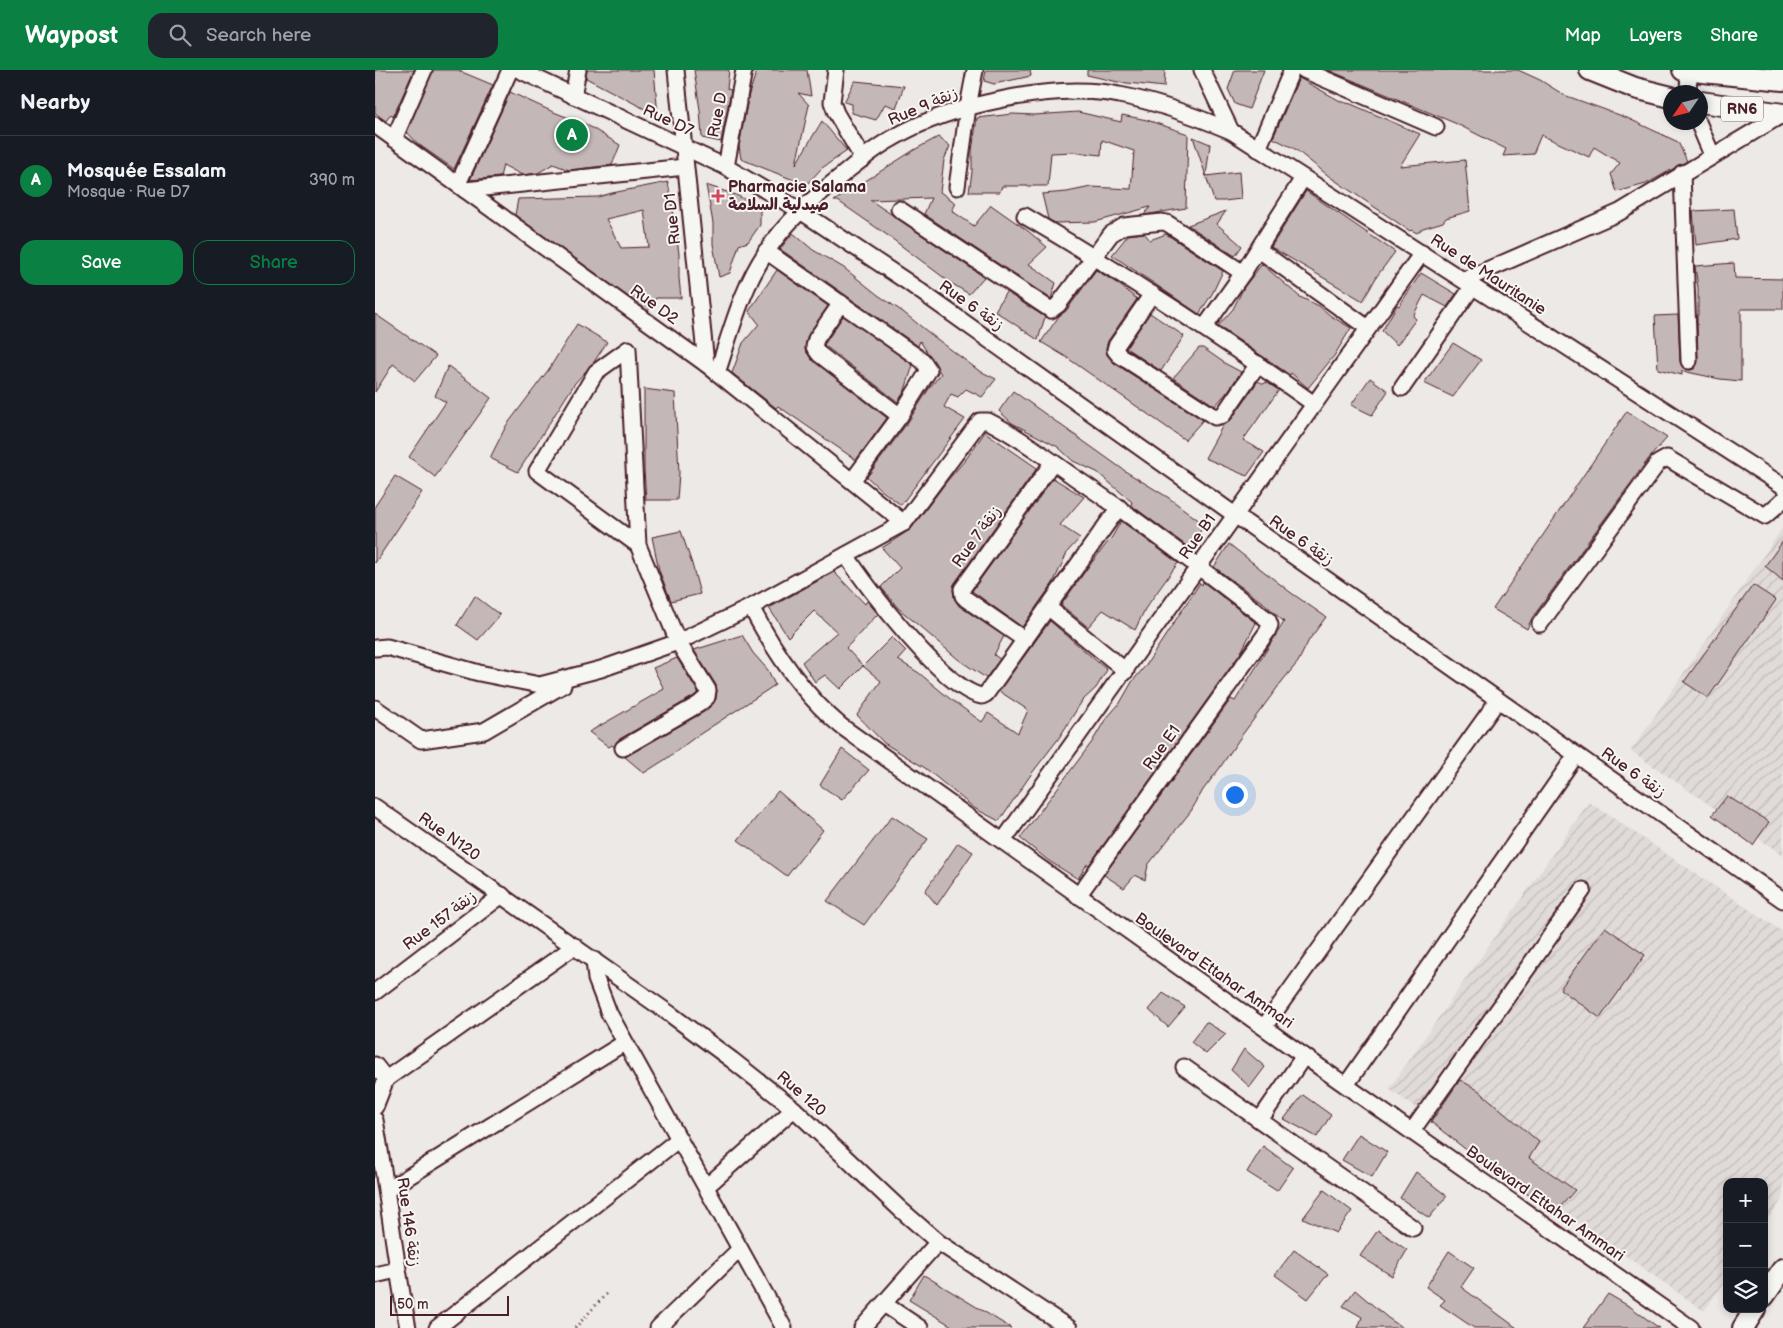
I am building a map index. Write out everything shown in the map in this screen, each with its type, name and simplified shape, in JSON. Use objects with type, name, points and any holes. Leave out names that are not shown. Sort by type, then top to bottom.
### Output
[{"type":"main road","points":[[1590,70],[1635,88],[1663,95]]},
{"type":"main road","name":"RN6","points":[[1687,70],[1783,80]]},
{"type":"main road","name":"RN6","points":[[1708,103],[1783,114]]},
{"type":"main road","points":[[1768,1290],[1783,1269]]},
{"type":"main road","points":[[1743,1328],[1752,1313]]},
{"type":"street","points":[[394,139],[424,70]]},
{"type":"street","points":[[510,70],[462,187],[685,167]]},
{"type":"street","name":"Rue D7","points":[[519,70],[726,167],[799,210]]},
{"type":"street","points":[[573,96],[578,70]]},
{"type":"street","name":"Rue D1","points":[[675,70],[685,148],[685,167],[711,369]]},
{"type":"street","name":"Rue D","points":[[726,167],[745,70]]},
{"type":"street","points":[[836,70],[833,102],[863,159]]},
{"type":"street","points":[[957,187],[975,70]]},
{"type":"street","name":"Rue de Mauritanie","points":[[1201,70],[1231,131],[1783,486]]},
{"type":"street","points":[[1258,150],[1292,70]]},
{"type":"street","points":[[1303,70],[1436,127]]},
{"type":"street","points":[[1687,70],[1688,85]]},
{"type":"street","name":"Rue 9 زنقة","points":[[711,369],[766,251],[799,210],[863,159],[892,138],[912,128],[968,107],[1017,97],[1078,91],[1119,94],[1193,115],[1231,131]]},
{"type":"street","points":[[1402,388],[1469,283],[1620,212],[1783,114]]},
{"type":"street","name":"Rue D2","points":[[375,125],[711,369],[904,523]]},
{"type":"street","points":[[1701,130],[1712,156]]},
{"type":"street","points":[[1682,173],[1689,361]]},
{"type":"street","points":[[1204,328],[1259,250],[1303,178]]},
{"type":"street","points":[[899,209],[1051,310],[1058,305],[1111,234],[1117,228],[1124,226],[1162,222],[1171,225],[1243,273]]},
{"type":"street","name":"Rue 6 زنقة","points":[[799,210],[906,281],[1783,900]]},
{"type":"street","points":[[1025,216],[1153,294],[1314,404]]},
{"type":"street","points":[[1259,250],[1368,328]]},
{"type":"street","points":[[766,251],[923,361],[928,367],[928,373],[900,416],[852,481]]},
{"type":"street","name":"Rue B1","points":[[1003,841],[1126,671],[1422,253]]},
{"type":"street","points":[[1153,294],[1116,346],[1116,351],[1119,355],[1215,417],[1224,414],[1258,364]]},
{"type":"street","points":[[841,303],[816,339],[813,348],[900,416]]},
{"type":"street","points":[[623,748],[699,704],[707,697],[708,690],[678,642],[638,545],[628,348],[596,372],[537,471],[638,545]]},
{"type":"street","points":[[375,648],[387,648],[479,673],[540,685],[579,675],[678,642],[751,607],[904,523],[980,421],[985,420],[992,422],[1053,462],[1199,566]]},
{"type":"street","points":[[1540,624],[1658,463],[1667,458],[1765,516],[1783,500]]},
{"type":"street","name":"Rue 7 زنقة","points":[[1025,640],[966,599],[963,596],[962,589],[1053,462]]},
{"type":"street","points":[[846,555],[857,573],[891,617],[915,643],[952,680],[974,694],[982,696],[987,694],[1119,508]]},
{"type":"street","name":"Rue E1","points":[[1079,896],[1267,632],[1270,625],[1267,620],[1199,566]]},
{"type":"street","name":"Boulevard Ettahar Ammari","points":[[751,607],[762,628],[796,680],[829,716],[1304,1056],[1691,1328]]},
{"type":"street","points":[[1049,608],[1126,671]]},
{"type":"street","points":[[375,708],[421,740],[484,731],[579,675]]},
{"type":"street","points":[[1264,1027],[1498,700]]},
{"type":"street","points":[[1346,1085],[1576,755]]},
{"type":"street","name":"Rue N120","points":[[375,807],[502,895]]},
{"type":"street","points":[[1412,1131],[1583,890]]},
{"type":"street","name":"Rue 120","points":[[502,895],[717,1048],[794,1109],[899,1209],[938,1242],[1069,1328]]},
{"type":"street","name":"Rue 157 زنقة","points":[[375,992],[502,895]]},
{"type":"street","points":[[375,1106],[386,1079],[575,946]]},
{"type":"street","points":[[594,960],[599,991],[609,1013],[784,1328]]},
{"type":"street","points":[[387,1190],[625,1043]]},
{"type":"street","points":[[1260,1120],[1304,1056]]},
{"type":"street","points":[[375,1065],[386,1079]]},
{"type":"street","points":[[1183,1067],[1413,1228]]},
{"type":"street","points":[[706,1187],[794,1109]]},
{"type":"street","name":"Rue 146 زنقة","points":[[375,1120],[387,1190],[397,1270],[408,1328]]},
{"type":"street","points":[[437,1328],[679,1139]]},
{"type":"street","points":[[863,1328],[938,1242]]},
{"type":"street","points":[[658,1328],[740,1249]]},
{"type":"street","points":[[375,1275],[397,1270]]},
{"type":"street","points":[[884,1304],[920,1328]]},
{"type":"path","points":[[575,1328],[607,1293]]},
{"type":"shaded area","points":[[1783,527],[1783,855],[1631,751]]},
{"type":"shaded area","points":[[1589,802],[1783,932],[1783,1198],[1768,1219],[1768,1178],[1723,1178],[1723,1285],[1704,1311],[1389,1089]]},
{"type":"building","points":[[375,70],[414,70],[393,117],[391,114],[386,121],[375,113]]},
{"type":"building","points":[[433,70],[457,70],[493,85],[454,169],[418,144],[407,132]]},
{"type":"building","points":[[587,70],[654,70],[658,116],[586,78]]},
{"type":"building","points":[[694,70],[729,70],[727,89],[731,90],[721,142],[702,138]]},
{"type":"building","points":[[757,70],[807,70],[811,96],[798,93],[809,105],[796,164],[822,121],[847,151],[822,168],[806,185],[741,159],[739,146],[749,94]]},
{"type":"building","points":[[986,70],[1030,70],[1031,76],[994,84],[984,81]]},
{"type":"building","points":[[1087,70],[1165,70],[1164,87],[1118,82],[1087,75]]},
{"type":"building","points":[[1235,70],[1264,70],[1249,109],[1235,104],[1228,89]]},
{"type":"building","points":[[1328,70],[1518,70],[1540,80],[1564,95],[1625,117],[1678,142],[1687,161],[1646,184],[1617,192],[1611,174],[1620,163],[1594,147],[1589,157],[1541,135],[1533,154],[1503,156],[1506,149],[1457,124]]},
{"type":"building","points":[[1299,78],[1342,102],[1351,104],[1420,134],[1400,166],[1465,160],[1470,211],[1446,218],[1443,222],[1423,228],[1417,233],[1410,231],[1330,177],[1295,149],[1273,138]]},
{"type":"building","points":[[855,81],[904,86],[896,108],[885,104],[876,120],[852,113],[852,104],[844,102]]},
{"type":"building","points":[[510,92],[587,125],[620,145],[612,165],[569,170],[553,164],[538,173],[522,175],[503,165],[500,177],[470,180]]},
{"type":"building","points":[[1078,112],[1121,122],[1122,115],[1147,120],[1188,134],[1186,208],[1144,215],[1150,207],[1095,222],[1055,223],[1048,219],[1042,194],[1067,192],[1091,187],[1131,189],[1134,151],[1102,140],[1101,155],[1075,152],[1051,153],[1048,186],[1002,186],[1000,192],[969,192],[977,118],[1013,114],[1034,115]]},
{"type":"building","points":[[938,137],[950,146],[944,160],[940,192],[956,203],[952,211],[974,226],[991,205],[1047,247],[1029,264],[1056,283],[1051,299],[924,214],[931,198],[870,200],[984,277],[969,294],[838,201],[834,201],[914,150]]},
{"type":"building","points":[[1193,137],[1210,144],[1206,176]]},
{"type":"building","points":[[1239,172],[1241,199],[1214,201],[1206,176]]},
{"type":"building","points":[[668,182],[679,254],[681,298],[656,298],[648,311],[515,215],[518,199],[598,197]],"holes":[[[644,210],[649,247],[621,248],[606,219]]]},
{"type":"building","points":[[706,185],[736,195],[760,207],[760,225],[748,242],[739,245],[730,273],[719,277],[713,244],[713,223]]},
{"type":"building","points":[[1306,191],[1395,252],[1377,276],[1363,301],[1271,247]]},
{"type":"building","points":[[1734,209],[1737,239],[1696,245],[1693,211]]},
{"type":"building","points":[[1226,211],[1217,224],[1242,246],[1235,256],[1188,225]]},
{"type":"building","points":[[793,233],[813,250],[844,268],[978,370],[996,379],[982,397],[966,389],[958,397],[951,394],[944,407],[965,419],[901,505],[867,477],[941,374],[920,341],[918,346],[780,249]]},
{"type":"building","points":[[1144,233],[1150,240],[1166,234],[1223,271],[1212,294],[1199,314],[1112,255],[1128,235]]},
{"type":"building","points":[[1734,263],[1735,278],[1783,279],[1783,309],[1741,309],[1741,381],[1720,379],[1682,371],[1682,375],[1658,369],[1655,316],[1678,315],[1680,362],[1685,369],[1694,369],[1698,361],[1698,288],[1695,266]]},
{"type":"building","points":[[1262,264],[1300,297],[1319,306],[1351,328],[1334,356],[1308,388],[1291,373],[1290,375],[1218,326],[1233,309],[1244,287]]},
{"type":"building","points":[[777,270],[828,306],[807,337],[805,349],[811,359],[887,418],[856,460],[778,406],[776,408],[732,373],[743,343],[759,324],[749,311]]},
{"type":"building","points":[[1096,270],[1137,299],[1108,341],[1107,355],[1114,363],[1203,420],[1185,440],[1066,357],[1041,342]]},
{"type":"building","points":[[1421,273],[1456,294],[1447,307],[1424,295],[1413,316],[1416,319],[1397,345],[1382,331],[1397,305],[1399,306]]},
{"type":"building","points":[[1006,292],[1045,317],[1038,340],[995,311]]},
{"type":"building","points":[[1150,313],[1184,336],[1161,371],[1126,348]]},
{"type":"building","points":[[375,314],[436,356],[415,381],[393,364],[375,392]]},
{"type":"building","points":[[843,316],[913,365],[905,390],[898,402],[824,345]]},
{"type":"building","points":[[577,324],[607,342],[594,362],[575,383],[518,472],[490,458],[506,426],[549,369]]},
{"type":"building","points":[[1453,343],[1481,360],[1453,397],[1424,383]]},
{"type":"building","points":[[1199,348],[1203,348],[1241,372],[1215,406],[1173,378]]},
{"type":"building","points":[[448,366],[491,398],[435,477],[409,457],[446,402],[435,396]]},
{"type":"building","points":[[1370,378],[1388,391],[1372,415],[1351,405]]},
{"type":"building","points":[[1258,381],[1264,384],[1266,382],[1279,390],[1243,440],[1264,452],[1247,476],[1205,458],[1223,425],[1231,420]]},
{"type":"building","points":[[644,389],[675,393],[679,473],[677,500],[646,500]]},
{"type":"building","points":[[1013,391],[1128,473],[1169,498],[1205,525],[1188,547],[1131,505],[1132,502],[1097,472],[1073,461],[1058,447],[1012,423],[999,411]]},
{"type":"building","points":[[1627,411],[1667,438],[1650,457],[1532,618],[1527,629],[1493,609]]},
{"type":"building","points":[[985,432],[1037,468],[954,584],[954,598],[959,606],[1004,636],[994,655],[1000,659],[986,678],[959,660],[898,608],[881,587],[900,568],[882,548],[911,529]]},
{"type":"building","points":[[395,476],[422,492],[375,563],[375,506]]},
{"type":"building","points":[[1053,478],[1084,497],[1060,525],[1080,538],[1068,551],[1053,583],[1022,627],[972,591]]},
{"type":"building","points":[[1121,521],[1178,563],[1145,609],[1135,630],[1103,610],[1088,627],[1061,605],[1112,537]]},
{"type":"building","points":[[681,531],[700,594],[671,601],[659,570],[652,537]]},
{"type":"building","points":[[1783,541],[1783,581],[1765,566]]},
{"type":"building","points":[[1229,544],[1290,592],[1326,617],[1309,640],[1298,662],[1242,735],[1203,790],[1191,811],[1148,865],[1145,880],[1135,875],[1124,888],[1104,875],[1231,699],[1235,701],[1284,622],[1266,605],[1214,567]]},
{"type":"building","points":[[834,572],[865,604],[867,601],[878,614],[846,648],[863,666],[840,689],[825,675],[815,682],[802,662],[837,632],[814,611],[788,637],[769,608]]},
{"type":"building","points":[[1203,582],[1256,623],[1240,654],[1078,879],[1049,861],[1020,838],[1092,742],[1105,720],[1120,703],[1132,682],[1146,665],[1200,583],[1202,585]]},
{"type":"building","points":[[1753,585],[1776,600],[1708,698],[1684,682]]},
{"type":"building","points":[[475,596],[500,615],[478,640],[457,625]]},
{"type":"building","points":[[1050,621],[1107,670],[1096,688],[1082,701],[1059,738],[999,821],[974,808],[925,768],[884,743],[857,715],[881,681],[863,666],[892,637],[906,651],[898,660],[919,673],[982,722],[988,713],[1018,733],[1028,710],[999,691]]},
{"type":"building","points":[[742,635],[753,653],[768,670],[775,685],[644,773],[625,757],[704,712],[716,699],[716,685],[694,650]]},
{"type":"building","points":[[677,658],[698,692],[694,696],[618,740],[614,747],[612,745],[609,747],[589,732],[664,689],[653,668]]},
{"type":"building","points":[[842,749],[869,770],[842,800],[820,785]]},
{"type":"building","points":[[778,791],[823,830],[787,876],[738,840]]},
{"type":"building","points":[[1727,796],[1769,822],[1753,845],[1712,815]]},
{"type":"building","points":[[892,816],[928,839],[864,925],[827,901]]},
{"type":"building","points":[[958,843],[973,852],[937,905],[925,891]]},
{"type":"building","points":[[1605,927],[1645,955],[1600,1018],[1560,989]]},
{"type":"building","points":[[1163,993],[1185,1007],[1168,1027],[1149,1010]]},
{"type":"building","points":[[1206,1022],[1226,1034],[1206,1054],[1191,1042]]},
{"type":"building","points":[[1244,1049],[1265,1067],[1250,1087],[1231,1070]]},
{"type":"building","points":[[1460,1080],[1478,1090],[1539,1142],[1529,1158],[1575,1190],[1555,1213],[1488,1167],[1431,1122]]},
{"type":"building","points":[[1303,1095],[1331,1115],[1317,1137],[1284,1119]]},
{"type":"building","points":[[1359,1134],[1387,1152],[1372,1177],[1342,1160]]},
{"type":"building","points":[[1263,1146],[1293,1168],[1277,1191],[1247,1172]]},
{"type":"building","points":[[1416,1172],[1447,1196],[1429,1218],[1400,1198]]},
{"type":"building","points":[[1324,1190],[1352,1211],[1336,1233],[1303,1218]]},
{"type":"building","points":[[1378,1230],[1407,1250],[1392,1276],[1360,1256]]},
{"type":"building","points":[[1294,1250],[1328,1274],[1308,1299],[1275,1275]]},
{"type":"building","points":[[1449,1251],[1474,1268],[1461,1287],[1517,1328],[1474,1328],[1440,1305],[1445,1300],[1426,1287]]},
{"type":"building","points":[[924,1275],[1011,1328],[955,1328],[909,1300]]},
{"type":"building","points":[[1355,1290],[1403,1328],[1358,1328],[1362,1317],[1343,1306]]},
{"type":"building","points":[[1608,1294],[1632,1308],[1659,1328],[1583,1328]]},
{"type":"place","name":"Mosquée Essalam","points":[[572,135]]},
{"type":"place","name":"Pharmacie Salama صيدلية السلامة","points":[[718,196]]}]
